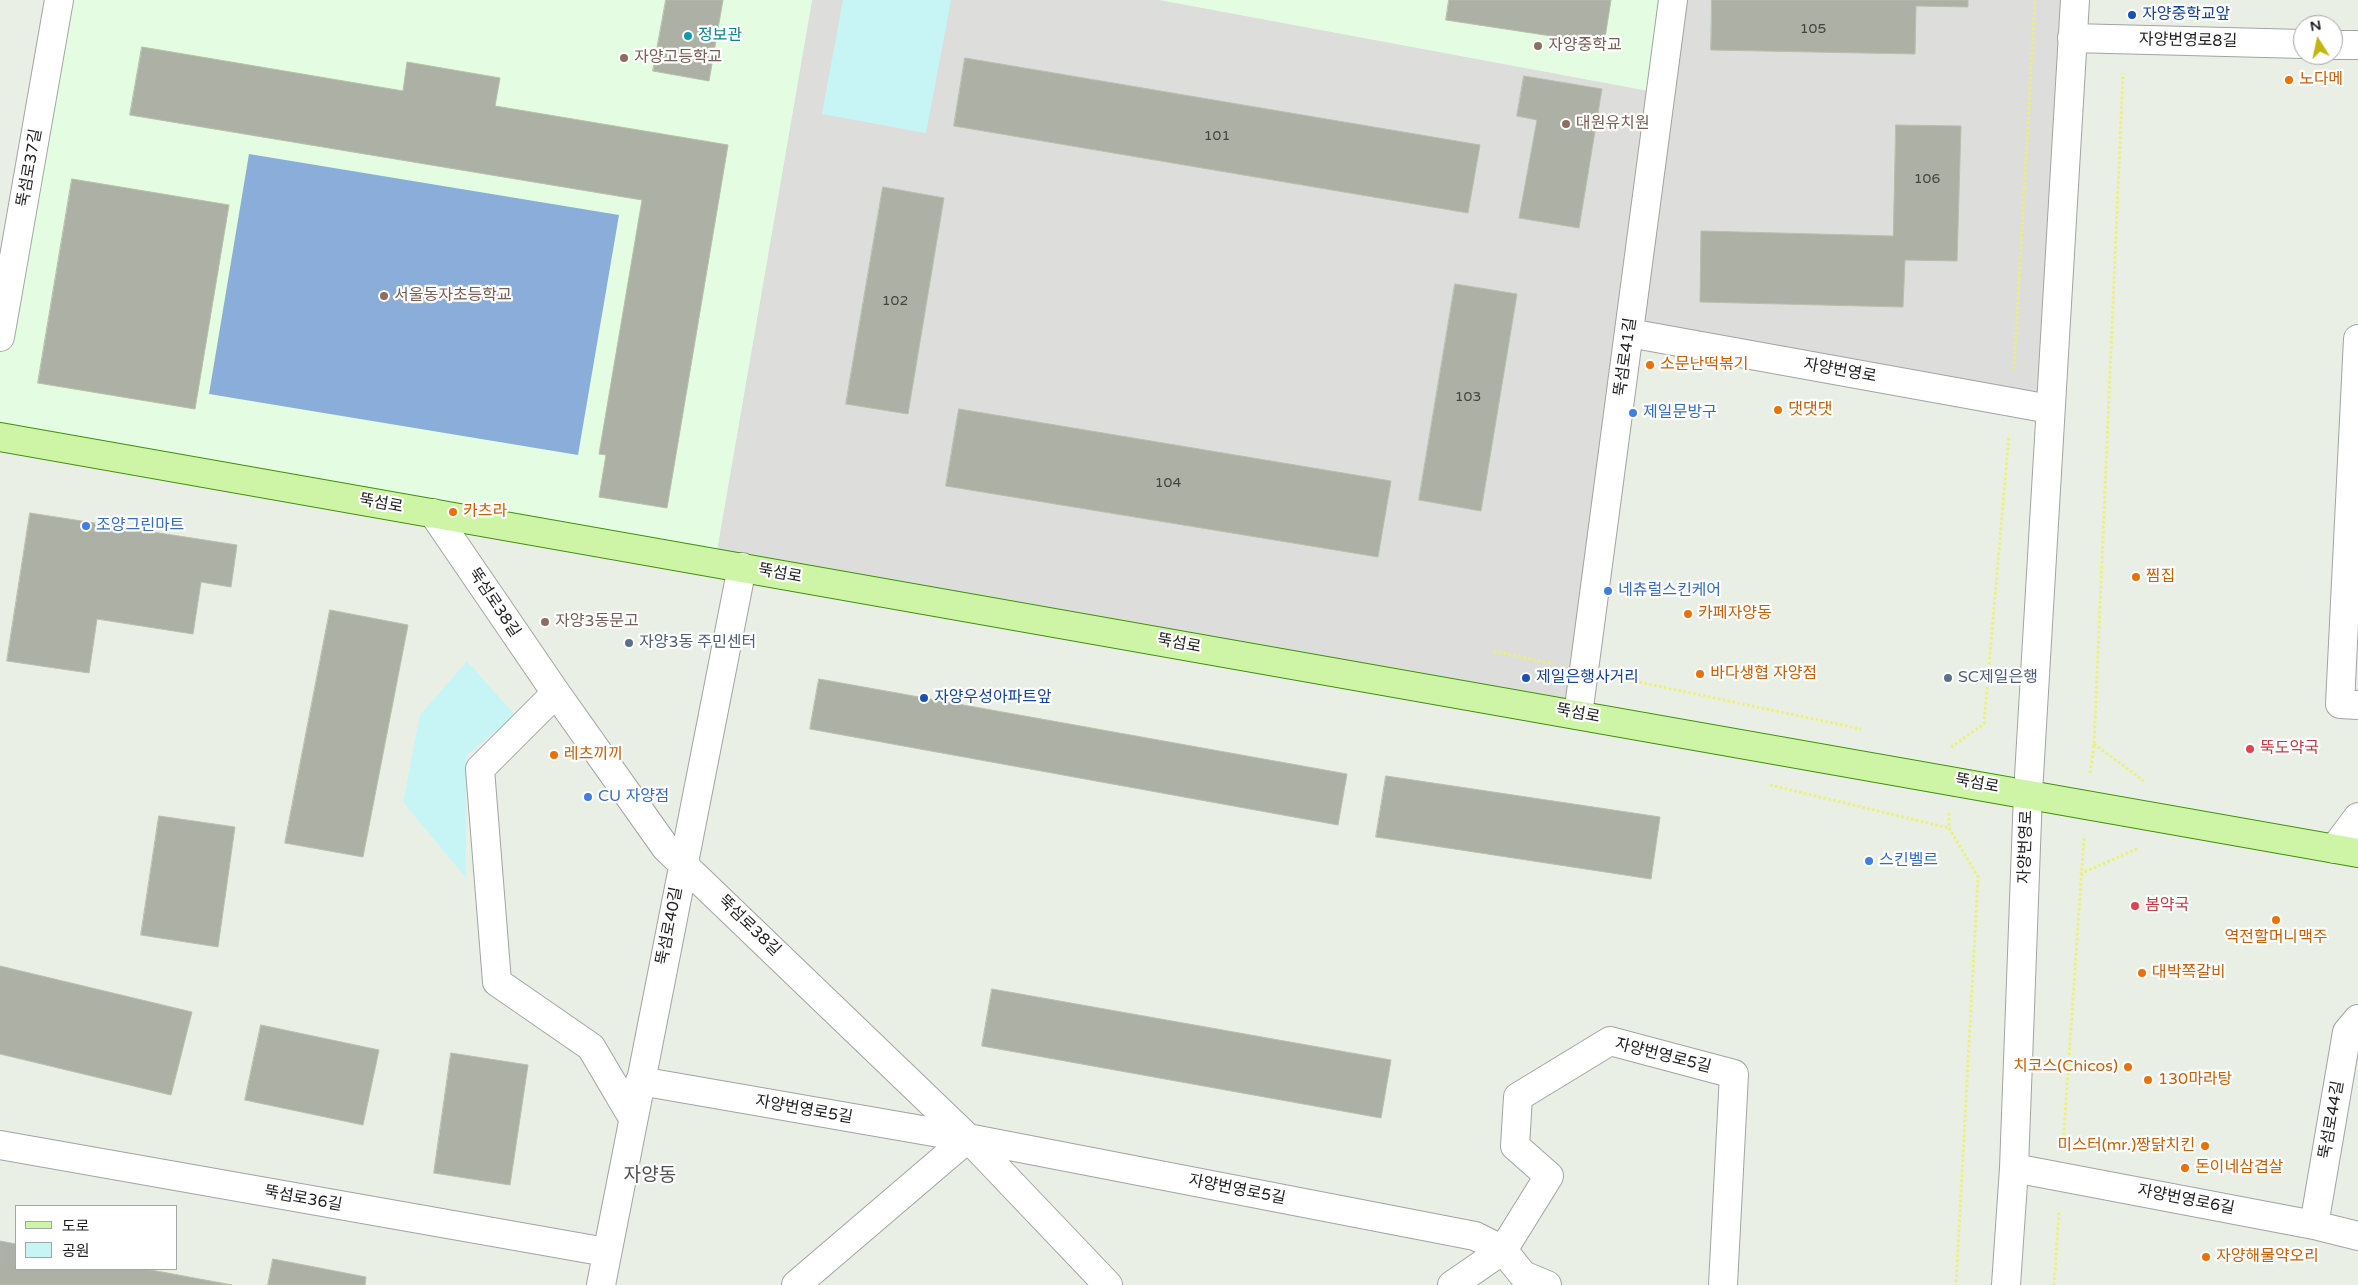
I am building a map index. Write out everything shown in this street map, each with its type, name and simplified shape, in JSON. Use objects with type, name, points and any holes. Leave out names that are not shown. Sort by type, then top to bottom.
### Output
[{"type":"main road","name":"뚝섬로","points":[[0,437],[1950,779],[2346,851]]},
{"type":"street","name":"뚝섬로37길","points":[[0,337],[7,247],[59,0]]},
{"type":"street","name":"뚝섬로41길","points":[[1578,714],[1672,0]]},
{"type":"street","name":"자양번영로","points":[[2006,1285],[2014,1168],[2028,793],[2075,0]]},
{"type":"street","name":"자양번영로8길","points":[[2072,38],[2293,44]]},
{"type":"street","points":[[2343,45],[2358,46]]},
{"type":"street","name":"자양번영로","points":[[1629,333],[2050,409]]},
{"type":"street","points":[[2358,339],[2340,704],[2358,705]]},
{"type":"street","name":"뚝섬로38길","points":[[433,513],[556,693],[666,848],[683,862],[968,1138]]},
{"type":"street","name":"뚝섬로40길","points":[[600,1285],[742,567]]},
{"type":"street","points":[[556,693],[480,769],[497,982],[591,1047],[633,1118]]},
{"type":"street","points":[[2346,851],[2358,817]]},
{"type":"street","name":"뚝섬로44길","points":[[2314,1225],[2347,1032],[2358,1019]]},
{"type":"street","name":"자양번영로5길","points":[[1503,1250],[1549,1176],[1515,1146],[1518,1097],[1610,1041],[1734,1074],[1723,1285]]},
{"type":"street","name":"자양번영로5길","points":[[640,1081],[968,1138],[1475,1236],[1503,1250],[1523,1275],[1547,1285]]},
{"type":"street","points":[[796,1285],[968,1138],[1108,1285]]},
{"type":"street","name":"뚝섬로36길","points":[[0,1145],[606,1252]]},
{"type":"street","name":"자양번영로6길","points":[[2014,1168],[2314,1225],[2358,1236]]},
{"type":"street","points":[[1452,1285],[1503,1250]]},
{"type":"path","points":[[1956,1285],[1978,877],[1949,828],[1950,748],[1984,724],[2012,402],[2035,0]]},
{"type":"path","points":[[2054,1285],[2080,874],[2094,734],[2124,40]]},
{"type":"path","points":[[1494,651],[1863,730]]},
{"type":"shaded area","name":"서울동자초등학교","points":[[59,0],[812,0],[715,562],[0,437],[0,337]]},
{"type":"shaded area","points":[[812,0],[1160,0],[1660,93],[1673,0],[2076,0],[2050,409],[1629,333],[1578,715],[715,562]]},
{"type":"shaded area","name":"자양중학교","points":[[1160,0],[1673,0],[1660,93]]},
{"type":"shaded area","points":[[249,154],[619,215],[578,455],[209,394]]},
{"type":"green space","points":[[843,0],[951,0],[926,133],[822,114]]},
{"type":"green space","points":[[467,661],[515,715],[466,756],[466,878],[403,802],[420,715]]},
{"type":"building","name":"정보관","points":[[666,0],[723,0],[709,81],[653,71]]},
{"type":"building","points":[[1449,0],[1611,0],[1604,44],[1446,20]]},
{"type":"building","points":[[1712,0],[1968,0],[1968,7],[1916,6],[1915,54],[1711,50]]},
{"type":"building","points":[[142,47],[403,91],[407,62],[500,78],[495,106],[728,145],[667,508],[599,497],[606,455],[599,454],[642,200],[130,115]]},
{"type":"building","points":[[965,58],[1480,145],[1468,213],[954,126]]},
{"type":"building","points":[[1524,76],[1602,89],[1579,228],[1519,218],[1537,120],[1517,116]]},
{"type":"building","points":[[1896,125],[1961,126],[1957,261],[1905,260],[1903,307],[1700,302],[1701,231],[1893,236]]},
{"type":"building","points":[[72,179],[229,205],[195,409],[38,383]]},
{"type":"building","points":[[883,187],[944,198],[908,414],[846,404]]},
{"type":"building","points":[[1455,284],[1517,294],[1481,511],[1419,500]]},
{"type":"building","points":[[959,409],[1391,481],[1378,557],[946,486]]},
{"type":"building","points":[[30,513],[237,545],[231,587],[201,582],[193,634],[97,619],[89,673],[7,661]]},
{"type":"building","points":[[330,610],[408,625],[363,857],[285,843]]},
{"type":"building","points":[[819,679],[1347,774],[1338,825],[810,729]]},
{"type":"building","points":[[1386,776],[1660,817],[1651,879],[1376,837]]},
{"type":"building","points":[[159,816],[235,827],[218,947],[141,935]]},
{"type":"building","points":[[0,966],[192,1012],[171,1095],[0,1054]]},
{"type":"building","points":[[992,989],[1391,1060],[1381,1118],[982,1046]]},
{"type":"building","points":[[261,1025],[379,1050],[363,1125],[245,1100]]},
{"type":"building","points":[[451,1053],[528,1065],[510,1185],[434,1173]]},
{"type":"building","points":[[0,1241],[15,1244],[15,1270],[151,1270],[232,1285],[0,1285]]},
{"type":"building","points":[[273,1259],[366,1277],[365,1285],[268,1285]]},
{"type":"place","name":"자양중학교앞","points":[[2132,15]]},
{"type":"place","name":"정보관","points":[[688,36]]},
{"type":"place","name":"자양중학교","points":[[1538,46]]},
{"type":"place","name":"자양고등학교","points":[[624,58]]},
{"type":"place","name":"노다메","points":[[2289,80]]},
{"type":"place","name":"대원유치원","points":[[1566,124]]},
{"type":"place","name":"서울동자초등학교","points":[[384,296]]},
{"type":"place","name":"소문난떡볶기","points":[[1650,365]]},
{"type":"place","name":"댓댓댓","points":[[1778,410]]},
{"type":"place","name":"제일문방구","points":[[1633,413]]},
{"type":"place","name":"카츠라","points":[[453,512]]},
{"type":"place","name":"조양그린마트","points":[[86,526]]},
{"type":"place","name":"찜집","points":[[2136,577]]},
{"type":"place","name":"네츄럴스킨케어","points":[[1608,591]]},
{"type":"place","name":"카페자양동","points":[[1688,614]]},
{"type":"place","name":"자양3동문고","points":[[545,622]]},
{"type":"place","name":"자양3동 주민센터","points":[[629,643]]},
{"type":"place","name":"바다생협 자양점","points":[[1700,674]]},
{"type":"place","name":"제일은행사거리","points":[[1526,678]]},
{"type":"place","name":"SC제일은행","points":[[1948,678]]},
{"type":"place","name":"자양우성아파트앞","points":[[924,698]]},
{"type":"place","name":"뚝도약국","points":[[2250,749]]},
{"type":"place","name":"레츠끼끼","points":[[554,755]]},
{"type":"place","name":"CU 자양점","points":[[588,797]]},
{"type":"place","name":"스킨벨르","points":[[1869,861]]},
{"type":"place","name":"봄약국","points":[[2135,906]]},
{"type":"place","name":"역전할머니맥주","points":[[2276,920]]},
{"type":"place","name":"대박쪽갈비","points":[[2142,973]]},
{"type":"place","name":"치코스(Chicos)","points":[[2128,1067]]},
{"type":"place","name":"130마라탕","points":[[2148,1080]]},
{"type":"place","name":"미스터(mr.)짱닭치킨","points":[[2205,1146]]},
{"type":"place","name":"돈이네삼겹살","points":[[2185,1168]]},
{"type":"place","name":"자양해물약오리","points":[[2206,1257]]},
{"type":"district","name":"자양동","points":[[650,1176]]}]
